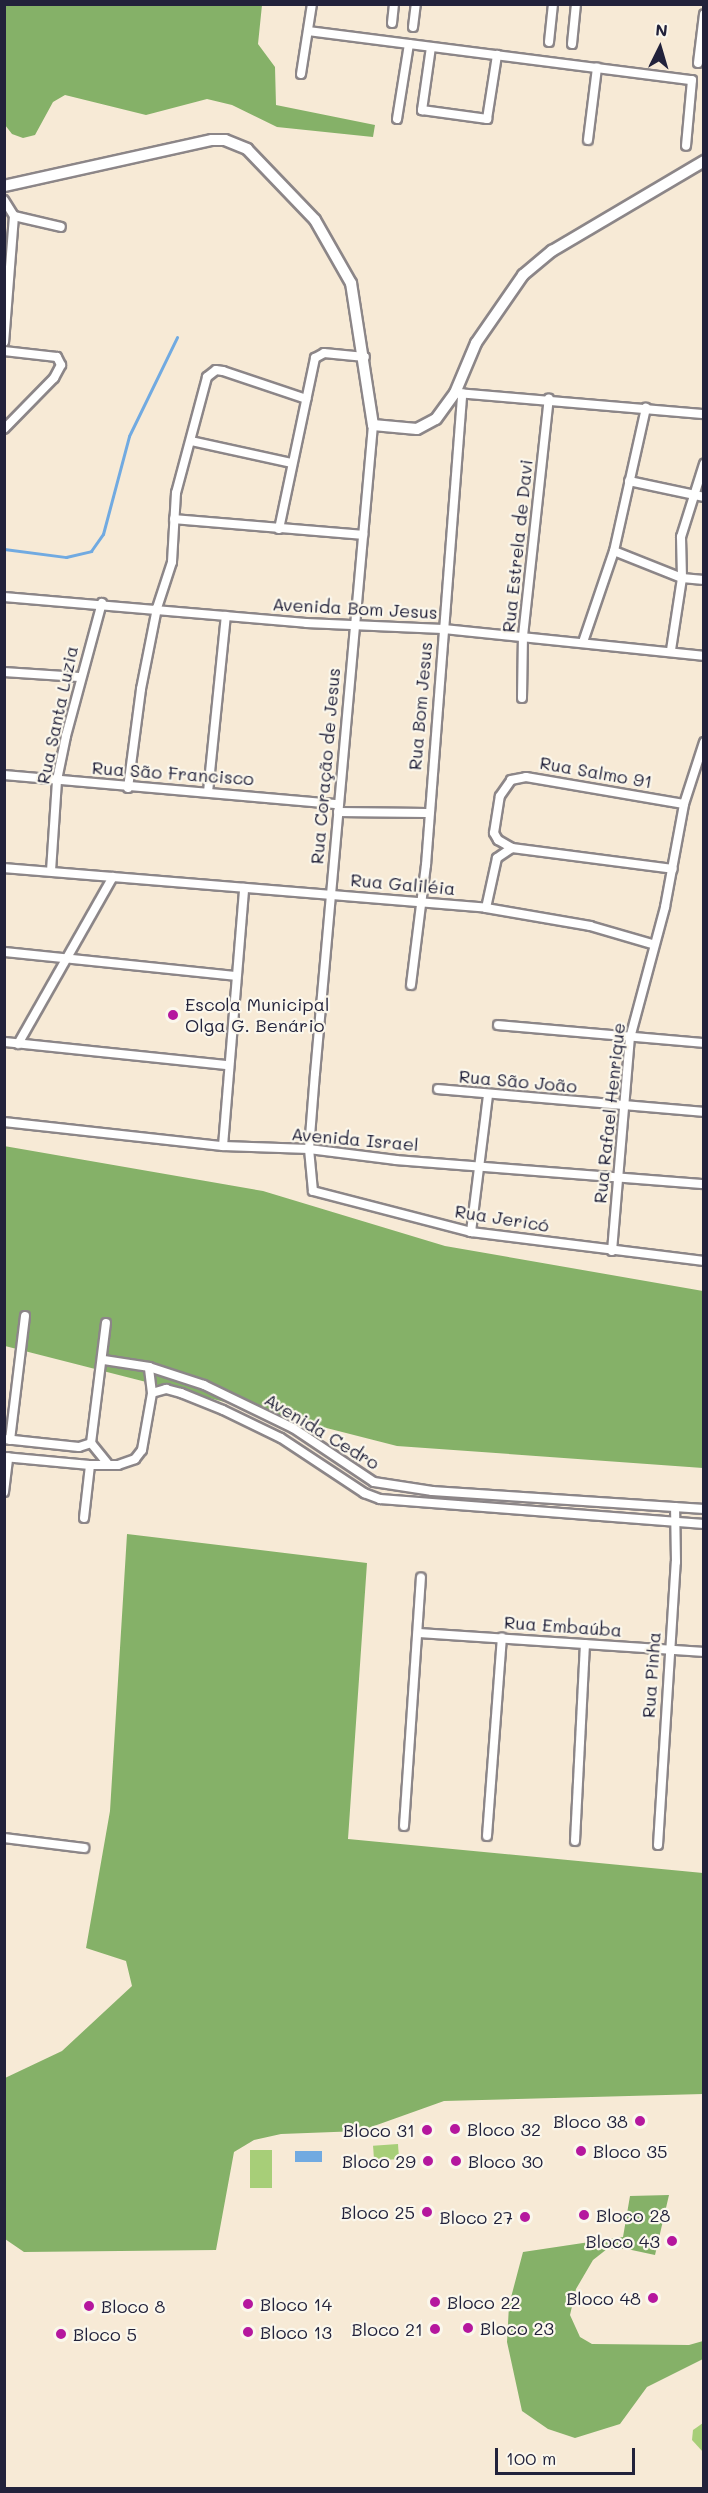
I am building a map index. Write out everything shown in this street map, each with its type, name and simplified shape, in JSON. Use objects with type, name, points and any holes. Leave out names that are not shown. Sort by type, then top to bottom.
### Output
[{"type":"street","points":[[301,74],[312,4]]},
{"type":"street","points":[[392,23],[394,4]]},
{"type":"street","points":[[413,27],[416,4]]},
{"type":"street","points":[[549,42],[553,4]]},
{"type":"street","points":[[572,44],[576,4]]},
{"type":"street","points":[[698,63],[704,14]]},
{"type":"street","points":[[308,31],[692,80],[686,146]]},
{"type":"street","points":[[397,118],[409,44]]},
{"type":"street","points":[[431,47],[422,111],[476,118],[487,119],[497,55]]},
{"type":"street","points":[[588,140],[597,68]]},
{"type":"street","name":"Rua Coração de Jesus","points":[[4,186],[183,145],[212,140],[236,143],[283,183],[336,252],[351,284],[365,357],[373,425],[309,1149],[310,1178]]},
{"type":"street","points":[[373,425],[425,426],[458,393],[476,343],[523,275],[552,251],[704,160]]},
{"type":"street","points":[[4,200],[14,216],[6,275],[4,342]]},
{"type":"street","points":[[14,216],[61,227]]},
{"type":"street","points":[[4,351],[48,355],[61,360],[60,369],[4,429]]},
{"type":"street","points":[[279,529],[306,399],[318,354],[365,357]]},
{"type":"street","points":[[128,788],[157,608],[172,562],[176,493],[207,377],[216,370],[228,372],[306,399]]},
{"type":"street","points":[[458,393],[549,398],[704,414]]},
{"type":"street","name":"Rua Bom Jesus","points":[[411,985],[422,901],[458,393]]},
{"type":"street","name":"Rua Estrela de Davi","points":[[522,698],[524,636],[549,398]]},
{"type":"street","points":[[583,642],[614,551],[646,408]]},
{"type":"street","points":[[191,441],[292,463]]},
{"type":"street","points":[[671,650],[682,578],[681,537],[704,464]]},
{"type":"street","points":[[629,481],[704,497]]},
{"type":"street","points":[[174,519],[363,535]]},
{"type":"street","points":[[614,551],[682,578],[704,580]]},
{"type":"street","name":"Avenida Bom Jesus","points":[[4,597],[102,603],[226,616],[443,629],[671,650],[704,656]]},
{"type":"street","name":"Rua Santa Luzia","points":[[51,871],[57,780],[80,677],[102,603]]},
{"type":"street","points":[[208,792],[226,616]]},
{"type":"street","points":[[4,672],[80,677]]},
{"type":"street","name":"Rua Rafael Henrique","points":[[612,1251],[630,1038],[652,944],[673,869],[684,804],[704,742]]},
{"type":"street","name":"Rua São Francisco","points":[[4,775],[128,788],[208,792],[338,808],[427,813]]},
{"type":"street","name":"Rua Salmo 91","points":[[512,848],[498,840],[494,833],[500,796],[511,780],[526,777],[684,804]]},
{"type":"street","points":[[486,908],[497,858],[512,848],[673,869]]},
{"type":"street","name":"Rua Galiléia","points":[[4,868],[486,908],[590,926],[652,944]]},
{"type":"street","points":[[18,1044],[113,877]]},
{"type":"street","points":[[223,1146],[227,1065],[244,888]]},
{"type":"street","points":[[4,952],[236,976]]},
{"type":"street","points":[[498,1025],[704,1043]]},
{"type":"street","points":[[4,1042],[227,1065]]},
{"type":"street","name":"Rua São João","points":[[438,1089],[488,1096],[704,1112]]},
{"type":"street","points":[[471,1232],[488,1096]]},
{"type":"street","name":"Avenida Israel","points":[[4,1122],[223,1146],[309,1149],[479,1166],[704,1184]]},
{"type":"street","name":"Rua Jericó","points":[[310,1178],[317,1195],[471,1232],[704,1261]]},
{"type":"street","points":[[25,1316],[7,1440],[80,1448],[91,1443]]},
{"type":"street","points":[[106,1323],[104,1360],[91,1443],[110,1465]]},
{"type":"street","name":"Avenida Cedro","points":[[104,1360],[149,1367],[213,1389],[309,1439],[374,1482],[478,1494],[704,1509]]},
{"type":"street","points":[[4,1492],[6,1457],[90,1465],[126,1464],[142,1450],[152,1393],[149,1367]]},
{"type":"street","name":"Avenida Cedro","points":[[152,1393],[166,1389],[181,1393],[300,1449],[364,1493],[381,1499],[704,1524]]},
{"type":"street","points":[[300,1449],[309,1439]]},
{"type":"street","points":[[84,1518],[90,1465]]},
{"type":"street","points":[[477,1508],[478,1494]]},
{"type":"street","name":"Rua Pinha","points":[[658,1845],[675,1507]]},
{"type":"street","points":[[404,1826],[421,1578]]},
{"type":"street","name":"Rua Embaúba","points":[[419,1633],[704,1652]]},
{"type":"street","points":[[487,1836],[502,1638]]},
{"type":"street","points":[[575,1841],[585,1644]]},
{"type":"street","points":[[4,1838],[84,1848]]},
{"type":"green space","points":[[4,5],[262,5],[258,44],[275,67],[276,105],[375,125],[373,137],[277,127],[232,105],[207,99],[146,115],[65,95],[53,102],[35,135],[23,138],[12,134],[5,125]]},
{"type":"green space","points":[[4,1146],[263,1191],[445,1246],[703,1291],[703,1468],[397,1446],[5,1346]]},
{"type":"green space","points":[[127,1534],[367,1563],[348,1839],[703,1873],[703,2094],[444,2101],[360,2131],[281,2134],[254,2140],[234,2152],[216,2250],[24,2252],[5,2239],[5,2078],[62,2051],[132,1986],[126,1961],[86,1948],[110,1811]]},
{"type":"green space","points":[[398,2144],[399,2159],[374,2161],[373,2146]]},
{"type":"green space","points":[[250,2150],[272,2150],[272,2188],[250,2188]]},
{"type":"green space","points":[[669,2195],[655,2255],[627,2249],[607,2249],[593,2260],[576,2289],[570,2315],[580,2337],[592,2344],[689,2345],[703,2341],[703,2359],[647,2387],[620,2424],[575,2438],[548,2429],[522,2411],[507,2342],[509,2305],[523,2252],[623,2237],[630,2196]]},
{"type":"green space","points":[[703,2423],[703,2452],[692,2440],[693,2430]]},
{"type":"water","points":[[295,2151],[322,2151],[322,2162],[295,2162]]},
{"type":"waterway","points":[[4,549],[66,557],[91,551],[103,534],[129,436],[177,337]]},
{"type":"place","name":"Escola Municipal Olga G. Benário","points":[[173,1015]]},
{"type":"place","name":"Bloco 38","points":[[640,2121]]},
{"type":"place","name":"Bloco 32","points":[[455,2129]]},
{"type":"place","name":"Bloco 31","points":[[427,2130]]},
{"type":"place","name":"Bloco 35","points":[[581,2151]]},
{"type":"place","name":"Bloco 29","points":[[428,2161]]},
{"type":"place","name":"Bloco 30","points":[[456,2161]]},
{"type":"place","name":"Bloco 25","points":[[427,2212]]},
{"type":"place","name":"Bloco 28","points":[[584,2215]]},
{"type":"place","name":"Bloco 27","points":[[525,2217]]},
{"type":"place","name":"Bloco 43","points":[[672,2241]]},
{"type":"place","name":"Bloco 48","points":[[653,2298]]},
{"type":"place","name":"Bloco 22","points":[[435,2302]]},
{"type":"place","name":"Bloco 14","points":[[248,2304]]},
{"type":"place","name":"Bloco 8","points":[[89,2306]]},
{"type":"place","name":"Bloco 23","points":[[468,2328]]},
{"type":"place","name":"Bloco 21","points":[[435,2329]]},
{"type":"place","name":"Bloco 13","points":[[248,2332]]},
{"type":"place","name":"Bloco 5","points":[[61,2334]]}]
